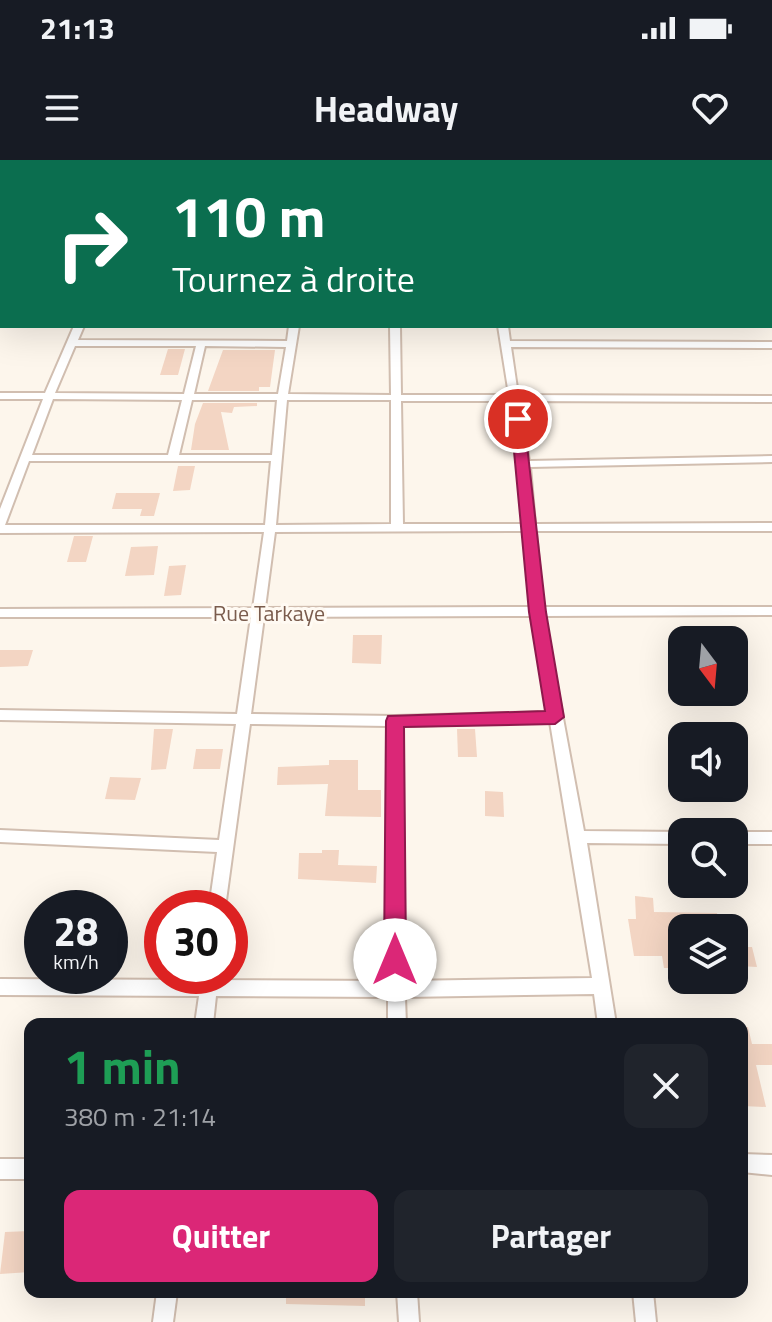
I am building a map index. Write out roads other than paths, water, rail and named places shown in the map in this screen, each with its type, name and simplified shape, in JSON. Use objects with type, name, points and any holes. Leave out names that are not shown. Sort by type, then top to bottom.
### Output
[{"type":"street","points":[[78,328],[0,526],[772,527]]},
{"type":"street","points":[[219,890],[270,528],[283,394],[294,328]]},
{"type":"street","points":[[395,328],[397,528]]},
{"type":"street","points":[[503,328],[524,464],[537,612],[578,837],[606,1018]]},
{"type":"street","points":[[72,343],[291,344]]},
{"type":"street","points":[[173,458],[201,344]]},
{"type":"street","points":[[506,344],[772,345]]},
{"type":"street","points":[[0,396],[283,394],[772,399]]},
{"type":"street","points":[[27,458],[276,458]]},
{"type":"street","points":[[524,464],[772,459]]},
{"type":"street","name":"Rue Tarkaye","points":[[0,613],[772,611]]},
{"type":"street","points":[[0,715],[395,721],[555,717]]},
{"type":"street","points":[[395,721],[397,1018]]},
{"type":"street","points":[[0,836],[224,846]]},
{"type":"street","points":[[578,837],[668,838]]},
{"type":"street","points":[[748,838],[772,838]]},
{"type":"street","points":[[0,987],[144,984]]},
{"type":"street","points":[[248,984],[395,989],[600,986]]},
{"type":"street","points":[[205,1018],[208,994]]},
{"type":"street","points":[[748,1163],[772,1165]]},
{"type":"street","points":[[0,1169],[24,1169]]},
{"type":"street","points":[[163,1322],[166,1298]]},
{"type":"street","points":[[407,1298],[409,1322]]},
{"type":"street","points":[[644,1298],[646,1322]]}]
